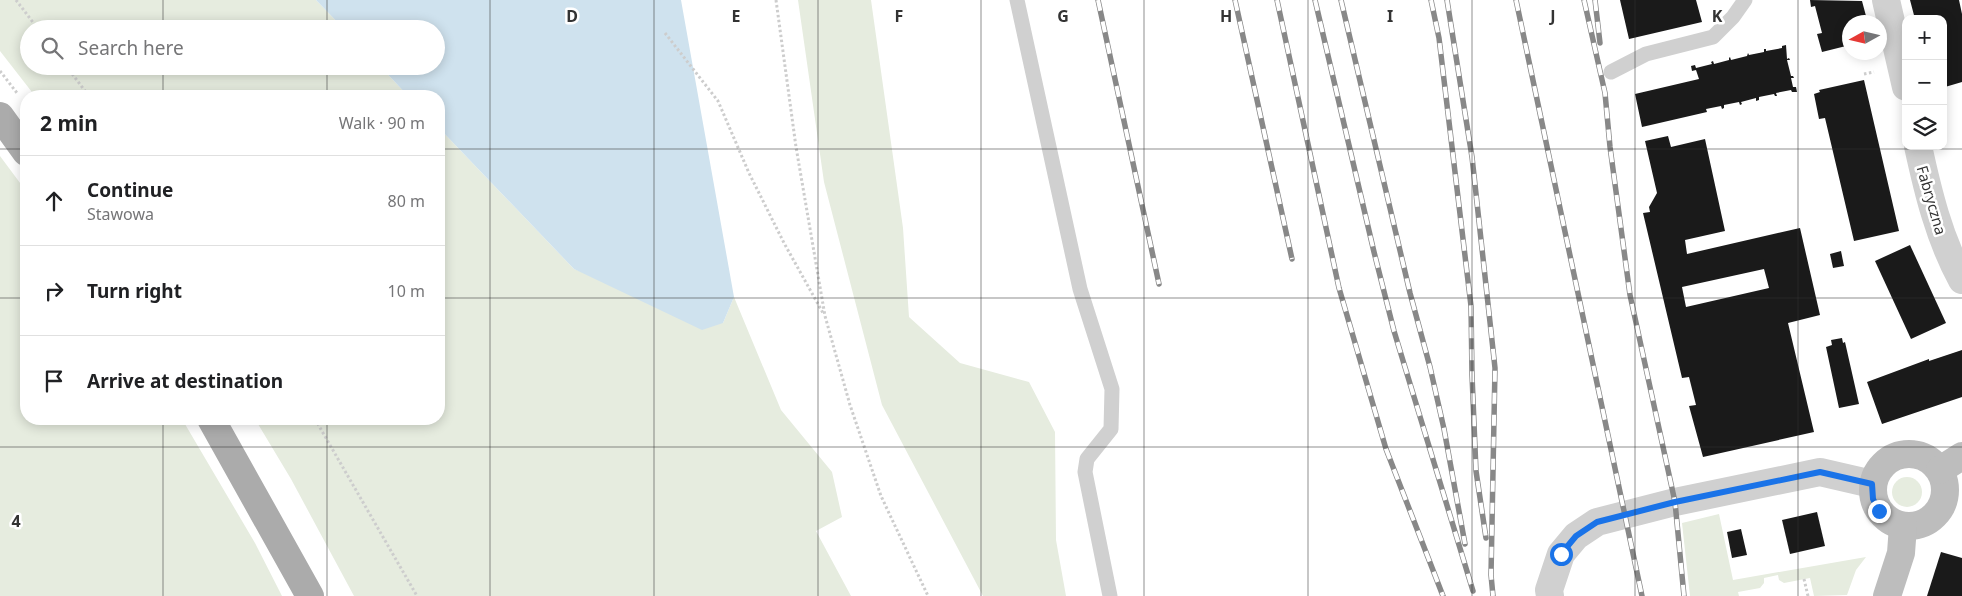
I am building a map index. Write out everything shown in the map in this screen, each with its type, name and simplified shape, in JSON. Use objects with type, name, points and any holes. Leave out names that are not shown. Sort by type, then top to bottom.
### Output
[{"type":"main road","points":[[0,116],[20,144]]},
{"type":"main road","points":[[214,425],[310,596]]},
{"type":"street","points":[[1886,0],[1902,70]]},
{"type":"street","name":"Fabryczna","points":[[1919,150],[1926,185],[1938,226],[1951,260],[1962,280]]},
{"type":"street","points":[[1910,453],[1951,463],[1943,502],[1934,516],[1920,525],[1903,526],[1890,521],[1879,511],[1873,499],[1872,484],[1879,468],[1892,457],[1910,453]]},
{"type":"street","points":[[1550,596],[1549,590],[1561,554],[1576,536],[1597,522],[1675,502],[1820,472],[1872,484]]},
{"type":"street","points":[[1887,596],[1901,553],[1903,526]]},
{"type":"lane","points":[[1017,0],[1080,289],[1112,389],[1110,429],[1087,459],[1085,472],[1110,596]]},
{"type":"lane","points":[[1611,72],[1646,54],[1713,37],[1733,17],[1745,0]]},
{"type":"path","points":[[16,0],[31,20]]},
{"type":"path","points":[[776,0],[796,147],[825,316],[850,406],[880,496],[928,596]]},
{"type":"path","points":[[665,33],[718,101],[749,173],[784,243],[825,316]]},
{"type":"path","points":[[0,71],[20,97]]},
{"type":"path","points":[[73,75],[84,90]]},
{"type":"path","points":[[318,425],[418,596]]},
{"type":"path","points":[[1804,579],[1808,596]]},
{"type":"shaded area","points":[[0,0],[316,0],[335,20],[20,20],[20,75],[388,75],[402,90],[30,90],[0,51]]},
{"type":"shaded area","points":[[798,0],[871,0],[903,228],[909,317],[960,363],[1029,382],[1055,432],[1056,540],[1066,596],[983,596],[882,405],[824,182]]},
{"type":"shaded area","points":[[445,134],[574,269],[723,323],[734,297],[781,410],[832,472],[842,517],[816,531],[851,596],[354,596],[291,479],[259,425],[445,425]]},
{"type":"shaded area","points":[[0,156],[20,183],[20,425],[186,425],[255,543],[282,596],[0,596]]},
{"type":"shaded area","points":[[1907,477],[1918,481],[1922,492],[1918,503],[1907,507],[1896,503],[1892,492],[1896,481]]},
{"type":"shaded area","points":[[1719,514],[1733,580],[1866,557],[1856,570],[1847,595],[1814,596],[1810,578],[1784,583],[1779,580],[1778,575],[1764,578],[1764,583],[1760,588],[1738,592],[1739,596],[1690,596],[1682,523]]},
{"type":"water","points":[[316,0],[681,0],[734,297],[723,323],[702,330],[574,269],[445,134],[445,90],[402,90],[388,75],[445,75],[445,20],[335,20]]},
{"type":"building","points":[[1620,0],[1696,0],[1702,22],[1629,39]]},
{"type":"building","points":[[1810,0],[1862,1],[1866,15],[1842,15],[1842,47],[1822,52],[1817,34],[1822,33],[1815,6],[1811,7]]},
{"type":"building","points":[[1910,0],[1959,0],[1962,14],[1962,82],[1947,86],[1947,15],[1914,15]]},
{"type":"building","points":[[1786,45],[1787,59],[1789,58],[1790,60],[1787,60],[1791,76],[1794,78],[1791,78],[1793,87],[1796,87],[1797,92],[1792,92],[1791,90],[1776,93],[1777,96],[1774,94],[1759,97],[1759,100],[1756,101],[1756,98],[1741,102],[1742,104],[1740,105],[1739,102],[1724,105],[1722,109],[1721,106],[1706,109],[1707,112],[1642,127],[1635,94],[1699,79],[1696,70],[1692,71],[1691,66],[1695,65],[1696,68],[1712,64],[1711,62],[1713,61],[1714,64],[1729,60],[1730,57],[1731,60],[1747,56],[1748,53],[1749,55],[1764,52],[1764,49],[1766,51],[1782,48],[1782,46]]},
{"type":"building","points":[[1864,80],[1899,231],[1854,241],[1825,118],[1819,119],[1814,94],[1820,92],[1819,90]]},
{"type":"building","points":[[1668,136],[1671,147],[1705,139],[1725,231],[1685,240],[1687,254],[1800,228],[1820,315],[1788,323],[1814,432],[1703,457],[1689,406],[1696,405],[1689,377],[1682,378],[1643,213],[1650,212],[1649,207],[1657,193],[1645,141]],"holes":[[[1764,269],[1769,288],[1686,307],[1682,287]]]},
{"type":"building","points":[[1910,245],[1946,323],[1911,339],[1875,261]]},
{"type":"building","points":[[1841,251],[1844,266],[1833,268],[1830,254]]},
{"type":"building","points":[[1842,338],[1843,343],[1845,342],[1859,404],[1839,408],[1826,347],[1832,345],[1831,340]]},
{"type":"building","points":[[1962,350],[1962,397],[1882,424],[1867,382],[1929,359],[1929,361]]},
{"type":"building","points":[[1817,512],[1825,546],[1790,554],[1782,520]]},
{"type":"building","points":[[1741,529],[1747,555],[1732,558],[1727,532]]},
{"type":"building","points":[[1941,552],[1962,558],[1962,596],[1927,596]]},
{"type":"railway","points":[[1098,0],[1159,284]]},
{"type":"railway","points":[[1235,0],[1292,259]]},
{"type":"railway","points":[[1277,0],[1339,288],[1386,449],[1443,596]]},
{"type":"railway","points":[[1315,0],[1394,331],[1473,591]]},
{"type":"railway","points":[[1341,0],[1410,293],[1430,367],[1444,429],[1465,544]]},
{"type":"railway","points":[[1431,0],[1439,38],[1471,306],[1476,471],[1486,538]]},
{"type":"railway","points":[[1447,0],[1472,157],[1495,368],[1491,575],[1493,596]]},
{"type":"railway","points":[[1516,0],[1642,596]]},
{"type":"railway","points":[[1584,0],[1605,93],[1610,147],[1630,295],[1675,502],[1684,596]]},
{"type":"railway","points":[[1595,0],[1600,43]]},
{"type":"route","points":[[1561,554],[1576,536],[1597,522],[1675,502],[1820,472],[1872,484],[1873,499],[1879,511]]}]
